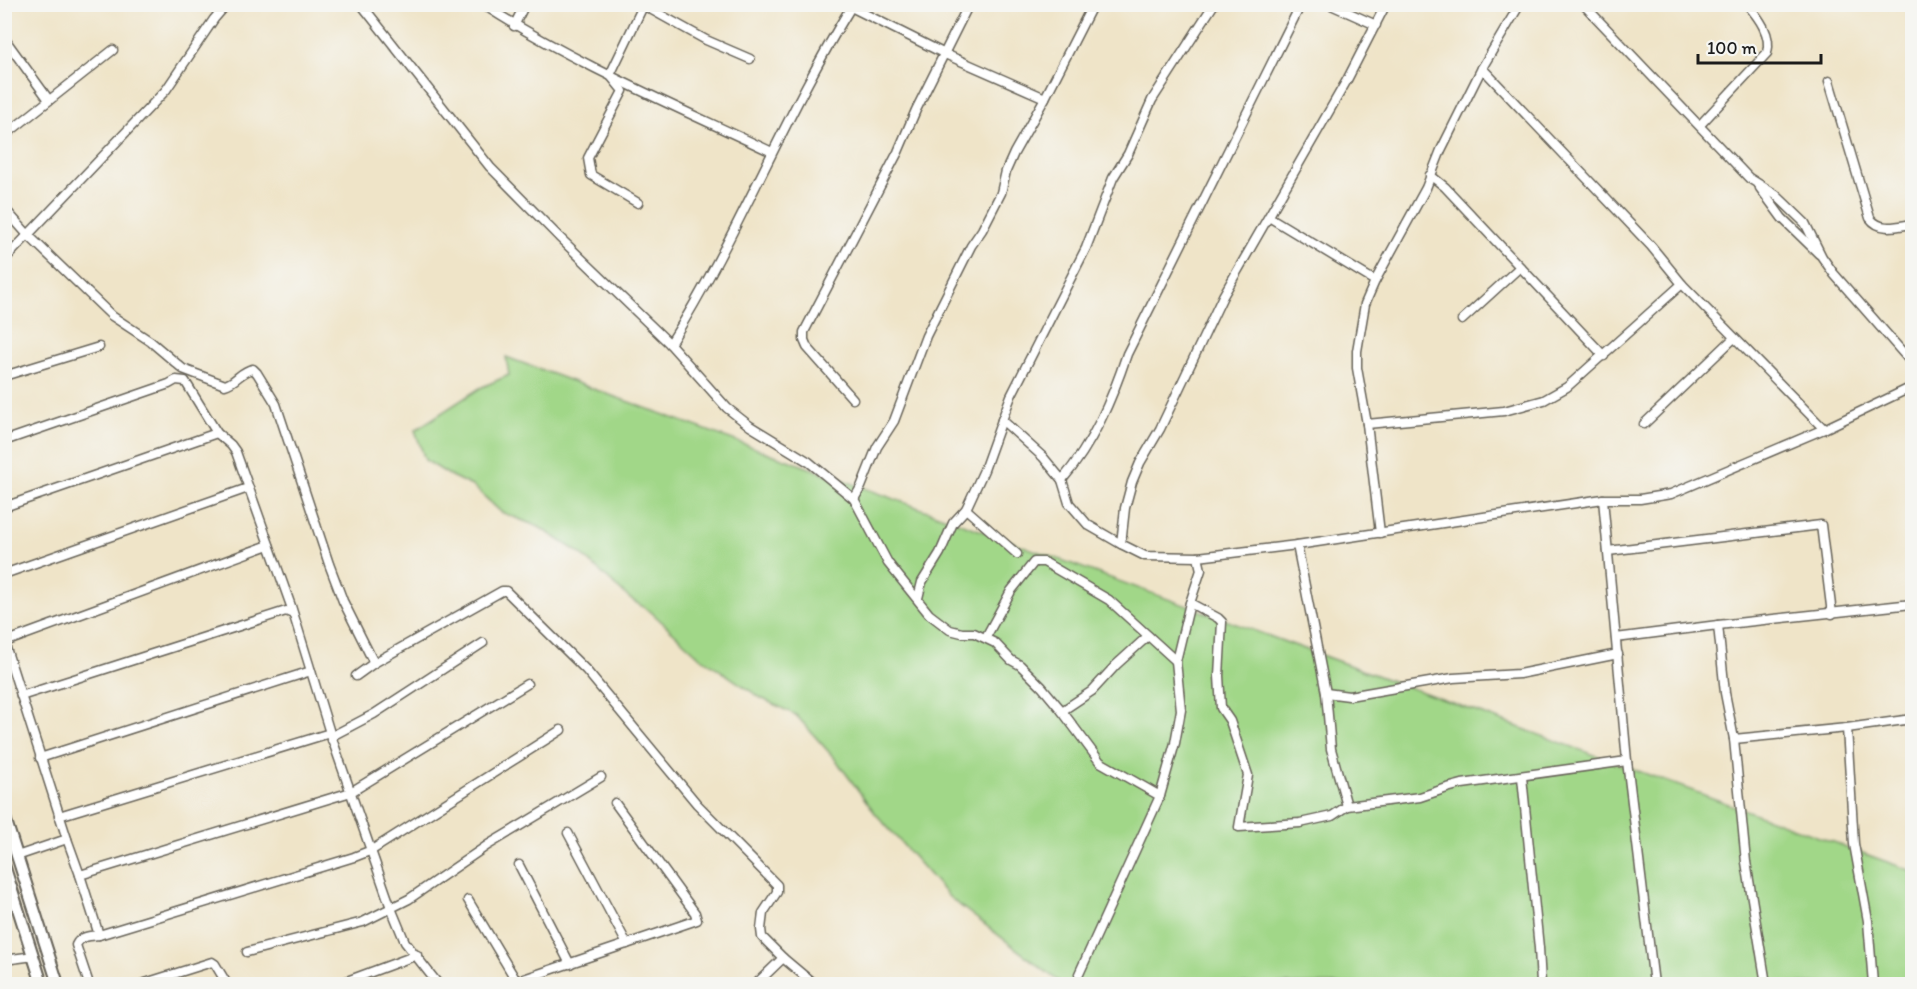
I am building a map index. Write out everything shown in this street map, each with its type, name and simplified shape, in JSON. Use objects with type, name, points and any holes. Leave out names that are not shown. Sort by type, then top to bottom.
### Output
[{"type":"main road","points":[[4,815],[58,984]]},
{"type":"main road","points":[[4,865],[42,984]]},
{"type":"street","points":[[4,260],[166,90],[214,19],[227,4]]},
{"type":"street","points":[[361,4],[490,166],[559,237],[670,344],[727,408],[750,426],[809,462],[854,499],[888,563],[929,614],[950,630],[974,633],[995,643],[1042,687],[1100,762],[1160,796]]},
{"type":"street","points":[[482,4],[514,26],[610,75],[772,152]]},
{"type":"street","points":[[514,26],[525,4]]},
{"type":"street","points":[[853,399],[807,346],[804,332],[898,152],[916,110],[969,4]]},
{"type":"street","points":[[854,499],[877,447],[894,421],[926,336],[971,246],[1001,193],[1006,171],[1014,153],[1045,98],[1092,4]]},
{"type":"street","points":[[918,598],[922,582],[940,554],[953,523],[966,509],[984,470],[1011,396],[1086,249],[1113,178],[1128,154],[1152,100],[1214,4]]},
{"type":"street","points":[[1062,480],[1086,450],[1111,398],[1127,354],[1301,4]]},
{"type":"street","points":[[1329,4],[1376,25]]},
{"type":"street","points":[[1120,544],[1125,508],[1132,482],[1160,429],[1223,296],[1347,80],[1386,4]]},
{"type":"street","points":[[1380,533],[1357,368],[1357,351],[1365,304],[1426,188],[1441,150],[1482,68],[1520,4]]},
{"type":"street","points":[[1583,4],[1749,178],[1776,195],[1805,223],[1822,257],[1834,274],[1912,363]]},
{"type":"street","points":[[1700,125],[1767,53],[1770,45],[1763,27],[1747,4]]},
{"type":"street","points":[[610,75],[644,5],[706,40],[750,58]]},
{"type":"street","points":[[670,344],[746,208],[772,152],[849,6],[945,54],[1045,98]]},
{"type":"street","points":[[4,38],[49,100]]},
{"type":"street","points":[[4,136],[113,50]]},
{"type":"street","points":[[1482,68],[1651,246],[1682,284],[1824,429]]},
{"type":"street","points":[[610,75],[622,91],[588,158],[588,166],[591,174],[638,204]]},
{"type":"street","points":[[1829,81],[1870,218],[1875,225],[1880,227],[1912,224]]},
{"type":"street","points":[[1431,175],[1445,187],[1604,356]]},
{"type":"street","points":[[1758,185],[1789,225],[1822,257]]},
{"type":"street","points":[[4,208],[28,235],[108,312],[150,341],[183,369],[225,385],[231,384],[246,370],[253,369],[257,372],[276,404],[328,564],[343,602],[374,663]]},
{"type":"street","points":[[1269,217],[1376,281]]},
{"type":"street","points":[[1462,320],[1520,267]]},
{"type":"street","points":[[1366,424],[1504,411],[1544,400],[1568,387],[1682,284]]},
{"type":"street","points":[[1644,424],[1734,338]]},
{"type":"street","points":[[4,376],[99,347]]},
{"type":"street","points":[[4,441],[176,380],[185,381],[217,433],[236,452],[293,614],[331,737],[391,908],[405,942],[438,984]]},
{"type":"street","points":[[1002,420],[1043,458],[1062,480],[1069,503],[1088,525],[1145,556],[1198,557],[1297,545],[1602,499],[1648,498],[1671,494],[1824,429],[1912,387]]},
{"type":"street","points":[[4,507],[217,433]]},
{"type":"street","points":[[4,574],[248,488]]},
{"type":"street","points":[[1602,499],[1627,761],[1654,984]]},
{"type":"street","points":[[966,509],[1017,554]]},
{"type":"street","points":[[1608,551],[1821,525],[1832,614]]},
{"type":"street","points":[[1297,545],[1326,693],[1331,749],[1347,806]]},
{"type":"street","points":[[99,935],[58,816],[5,642],[268,546]]},
{"type":"street","points":[[1079,974],[1160,796],[1180,719],[1176,661],[1190,603],[1201,570],[1198,557]]},
{"type":"street","points":[[986,637],[1011,591],[1034,562],[1044,562],[1109,600],[1176,661]]},
{"type":"street","points":[[356,676],[374,663],[502,591],[506,591],[586,670],[697,804],[777,885],[777,892],[763,913],[762,937],[814,984]]},
{"type":"street","points":[[1190,603],[1218,618],[1221,622],[1219,676],[1221,708],[1230,722],[1248,775],[1239,827],[1300,823],[1332,816],[1347,806],[1420,797],[1462,784],[1627,761]]},
{"type":"street","points":[[1616,638],[1912,604]]},
{"type":"street","points":[[21,696],[286,611],[293,614]]},
{"type":"street","points":[[1718,625],[1725,693],[1734,739],[1746,862],[1766,984]]},
{"type":"street","points":[[1062,711],[1092,691],[1148,636]]},
{"type":"street","points":[[58,816],[331,737],[374,714],[483,643]]},
{"type":"street","points":[[1326,693],[1349,696],[1453,678],[1520,674],[1618,654]]},
{"type":"street","points":[[40,758],[310,671]]},
{"type":"street","points":[[80,875],[351,792],[527,684]]},
{"type":"street","points":[[1734,739],[1912,719]]},
{"type":"street","points":[[1847,728],[1854,844],[1868,921],[1872,984]]},
{"type":"street","points":[[89,984],[76,945],[78,940],[372,850],[561,730]]},
{"type":"street","points":[[247,952],[363,922],[409,898],[488,845],[601,777]]},
{"type":"street","points":[[1522,777],[1539,948],[1540,984]]},
{"type":"street","points":[[468,900],[513,983],[697,920],[695,913],[615,803]]},
{"type":"street","points":[[568,833],[627,944]]},
{"type":"street","points":[[17,856],[67,839]]},
{"type":"street","points":[[519,865],[570,964]]},
{"type":"street","points":[[339,984],[417,955]]},
{"type":"street","points":[[4,960],[34,956]]},
{"type":"street","points":[[756,984],[783,958]]},
{"type":"street","points":[[142,984],[212,962],[226,984]]},
{"type":"green space","points":[[506,357],[1912,871],[1912,984],[1062,984],[949,897],[875,813],[836,760],[796,715],[761,698],[699,656],[650,611],[630,599],[581,554],[539,527],[501,512],[474,487],[425,460],[415,430],[480,388],[509,375]]}]
